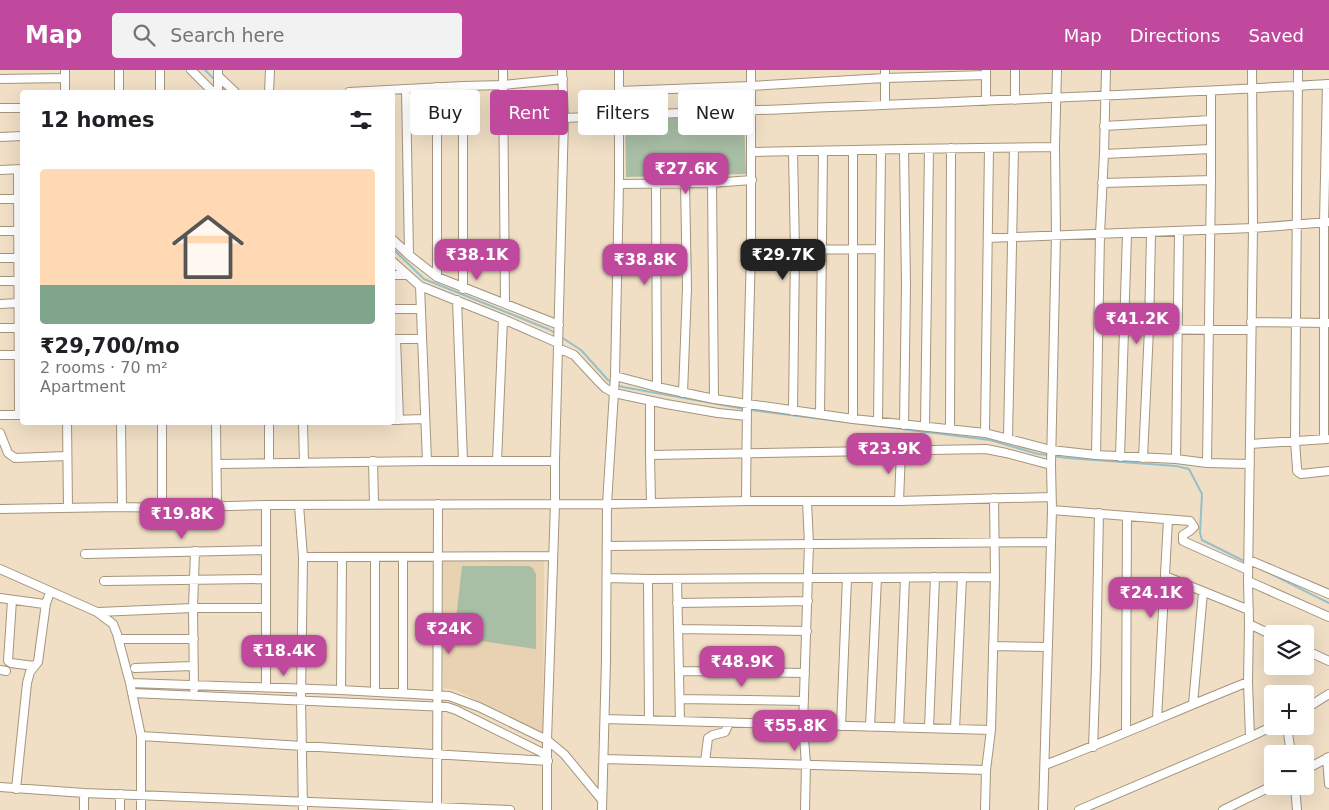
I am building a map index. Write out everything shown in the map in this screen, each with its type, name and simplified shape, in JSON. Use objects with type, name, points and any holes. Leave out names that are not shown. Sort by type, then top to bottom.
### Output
[{"type":"street","points":[[119,70],[119,90]]},
{"type":"street","points":[[160,70],[160,90]]},
{"type":"street","points":[[192,70],[211,90]]},
{"type":"street","points":[[269,90],[270,70]]},
{"type":"street","points":[[504,70],[505,303]]},
{"type":"street","points":[[562,70],[563,90]]},
{"type":"street","points":[[619,70],[619,90]]},
{"type":"street","points":[[751,70],[751,90]]},
{"type":"street","points":[[1015,70],[1015,100]]},
{"type":"street","points":[[1043,810],[1052,510],[1051,450],[1056,235],[1055,147],[1057,70]]},
{"type":"street","points":[[1096,455],[1100,234],[1106,70]]},
{"type":"street","points":[[1250,737],[1248,560],[1253,228],[1252,70]]},
{"type":"street","points":[[1298,70],[1295,441],[1297,468],[1299,472],[1305,474],[1329,471]]},
{"type":"street","points":[[645,90],[751,86],[885,74],[986,72],[986,101]]},
{"type":"street","points":[[218,73],[218,90]]},
{"type":"street","points":[[218,73],[233,90]]},
{"type":"street","points":[[0,79],[65,74],[65,90]]},
{"type":"street","points":[[885,74],[885,104]]},
{"type":"street","points":[[395,91],[504,85],[563,79]]},
{"type":"street","points":[[753,109],[1015,100],[1328,84],[1327,439],[1250,444]]},
{"type":"street","points":[[463,86],[463,289]]},
{"type":"street","points":[[437,88],[437,277]]},
{"type":"street","points":[[406,90],[409,255]]},
{"type":"street","points":[[1207,463],[1211,91]]},
{"type":"street","points":[[0,108],[20,108]]},
{"type":"street","points":[[1104,126],[1211,120]]},
{"type":"street","points":[[547,810],[547,740],[555,504],[564,135]]},
{"type":"street","points":[[602,810],[605,720],[607,504],[614,385],[619,135]]},
{"type":"street","points":[[746,501],[752,135]]},
{"type":"street","points":[[0,137],[20,136]]},
{"type":"street","points":[[752,152],[1055,147]]},
{"type":"street","points":[[950,429],[951,148]]},
{"type":"street","points":[[986,434],[989,148]]},
{"type":"street","points":[[1008,438],[1014,148]]},
{"type":"street","points":[[904,149],[906,285],[904,425]]},
{"type":"street","points":[[924,426],[929,149]]},
{"type":"street","points":[[1104,154],[1211,149]]},
{"type":"street","points":[[878,422],[881,150]]},
{"type":"street","points":[[820,414],[823,151]]},
{"type":"street","points":[[852,151],[853,419]]},
{"type":"street","points":[[793,152],[795,250],[793,411]]},
{"type":"street","points":[[0,170],[20,169],[18,198],[20,220]]},
{"type":"street","points":[[619,184],[712,183],[752,180]]},
{"type":"street","points":[[1102,183],[1211,180]]},
{"type":"street","points":[[683,393],[687,288],[685,183]]},
{"type":"street","points":[[712,183],[714,399]]},
{"type":"street","points":[[656,184],[657,387]]},
{"type":"street","points":[[0,199],[18,198]]},
{"type":"street","points":[[988,238],[1179,232],[1327,222]]},
{"type":"street","points":[[0,231],[20,231]]},
{"type":"street","points":[[1176,459],[1179,232]]},
{"type":"street","points":[[1143,458],[1151,233]]},
{"type":"street","points":[[1120,457],[1127,234]]},
{"type":"street","points":[[395,242],[437,277],[559,326]]},
{"type":"street","points":[[20,244],[20,385]]},
{"type":"street","points":[[751,250],[880,249]]},
{"type":"street","points":[[0,258],[19,258]]},
{"type":"street","points":[[395,264],[420,286],[503,319],[558,345],[574,355],[599,382],[614,385],[657,387],[714,399],[793,411],[986,434],[1051,450],[1120,457],[1250,464]]},
{"type":"street","points":[[395,276],[407,275]]},
{"type":"street","points":[[0,281],[19,281]]},
{"type":"street","points":[[420,286],[427,461]]},
{"type":"street","points":[[457,300],[463,461]]},
{"type":"street","points":[[0,304],[19,303]]},
{"type":"street","points":[[395,309],[421,309]]},
{"type":"street","points":[[497,461],[503,319]]},
{"type":"street","points":[[1098,329],[1209,329],[1296,323],[1327,323]]},
{"type":"street","points":[[0,328],[19,328]]},
{"type":"street","points":[[395,339],[422,339]]},
{"type":"street","points":[[0,355],[19,355]]},
{"type":"street","points":[[395,380],[396,420],[425,419]]},
{"type":"street","points":[[614,385],[650,401],[747,416]]},
{"type":"street","points":[[650,401],[651,503]]},
{"type":"street","points":[[0,416],[20,415]]},
{"type":"street","points":[[67,425],[68,508]]},
{"type":"street","points":[[121,425],[122,507]]},
{"type":"street","points":[[162,425],[162,508]]},
{"type":"street","points":[[216,425],[217,506]]},
{"type":"street","points":[[269,425],[269,463]]},
{"type":"street","points":[[303,425],[304,463]]},
{"type":"street","points":[[0,433],[8,453],[15,458],[67,456]]},
{"type":"street","points":[[650,455],[986,449],[1051,465]]},
{"type":"street","points":[[899,500],[901,451]]},
{"type":"street","points":[[217,464],[555,461]]},
{"type":"street","points":[[373,462],[374,504]]},
{"type":"street","points":[[0,509],[162,508],[266,504],[607,504],[1051,497]]},
{"type":"street","points":[[985,810],[986,770],[991,730],[994,498]]},
{"type":"street","points":[[805,810],[806,764],[803,725],[809,578],[807,501]]},
{"type":"street","points":[[266,504],[266,688]]},
{"type":"street","points":[[437,807],[438,504]]},
{"type":"street","points":[[299,505],[302,557],[301,746],[303,806]]},
{"type":"street","points":[[1052,510],[1190,521],[1194,527],[1182,535],[1183,541],[1248,570]]},
{"type":"street","points":[[1093,747],[1099,513]]},
{"type":"street","points":[[1126,732],[1127,516]]},
{"type":"street","points":[[1157,719],[1168,520]]},
{"type":"street","points":[[607,546],[1051,542]]},
{"type":"street","points":[[85,554],[265,550]]},
{"type":"street","points":[[194,696],[193,608],[195,552]]},
{"type":"street","points":[[302,557],[553,556]]},
{"type":"street","points":[[341,690],[342,557]]},
{"type":"street","points":[[374,557],[374,692]]},
{"type":"street","points":[[403,558],[404,693]]},
{"type":"street","points":[[1248,560],[1329,594]]},
{"type":"street","points":[[0,569],[96,612],[113,624],[119,639],[141,736],[141,810]]},
{"type":"street","points":[[1165,576],[1249,610]]},
{"type":"street","points":[[929,728],[935,577]]},
{"type":"street","points":[[955,729],[962,577]]},
{"type":"street","points":[[607,578],[994,577]]},
{"type":"street","points":[[840,726],[847,578]]},
{"type":"street","points":[[870,727],[877,578]]},
{"type":"street","points":[[899,728],[905,578]]},
{"type":"street","points":[[104,582],[266,579]]},
{"type":"street","points":[[648,579],[649,720]]},
{"type":"street","points":[[677,579],[680,722]]},
{"type":"street","points":[[1248,581],[1329,616]]},
{"type":"street","points":[[15,789],[27,683],[30,672],[38,662],[46,603],[50,592]]},
{"type":"street","points":[[1193,704],[1203,592]]},
{"type":"street","points":[[0,598],[46,603]]},
{"type":"street","points":[[12,600],[8,661],[34,666]]},
{"type":"street","points":[[677,603],[808,601]]},
{"type":"street","points":[[96,612],[193,608],[266,608]]},
{"type":"street","points":[[1249,624],[1264,631]]},
{"type":"street","points":[[678,629],[807,631]]},
{"type":"street","points":[[119,639],[194,638]]},
{"type":"street","points":[[993,646],[1048,647]]},
{"type":"street","points":[[1314,654],[1329,661]]},
{"type":"street","points":[[135,668],[193,666]]},
{"type":"street","points":[[679,671],[805,673]]},
{"type":"street","points":[[1045,764],[1093,747],[1248,682]]},
{"type":"street","points":[[130,683],[341,690],[438,695],[456,698],[547,740],[564,754],[602,800]]},
{"type":"street","points":[[132,693],[447,707],[548,758]]},
{"type":"street","points":[[1314,703],[1329,694]]},
{"type":"street","points":[[680,699],[804,701]]},
{"type":"street","points":[[605,720],[991,730]]},
{"type":"street","points":[[705,762],[708,738],[725,732],[729,723]]},
{"type":"street","points":[[1079,810],[1264,731]]},
{"type":"street","points":[[141,736],[438,754],[548,758]]},
{"type":"street","points":[[1314,765],[1328,757],[1329,784]]},
{"type":"street","points":[[604,759],[986,770]]},
{"type":"street","points":[[0,787],[303,806],[437,807],[510,810]]},
{"type":"street","points":[[1223,810],[1264,790]]},
{"type":"street","points":[[84,793],[84,810]]},
{"type":"street","points":[[120,794],[120,810]]},
{"type":"street","points":[[1296,795],[1297,810]]},
{"type":"shaded area","points":[[443,561],[544,561],[543,736],[458,691],[443,688]]},
{"type":"green space","points":[[668,118],[678,118],[678,135],[745,135],[746,174],[626,177],[625,135],[668,135]]},
{"type":"green space","points":[[462,566],[529,566],[533,568],[536,574],[536,649],[454,637]]},
{"type":"waterway","points":[[205,70],[216,81]]},
{"type":"waterway","points":[[221,86],[225,90]]},
{"type":"waterway","points":[[395,251],[424,279],[557,334]]},
{"type":"waterway","points":[[561,337],[581,350],[608,380],[613,383]]},
{"type":"waterway","points":[[617,385],[745,409]]},
{"type":"waterway","points":[[750,410],[990,440],[1038,454],[1048,455]]},
{"type":"waterway","points":[[1053,456],[1176,466],[1189,469],[1202,494],[1200,533],[1202,540],[1246,562]]},
{"type":"waterway","points":[[1259,568],[1329,603]]}]
